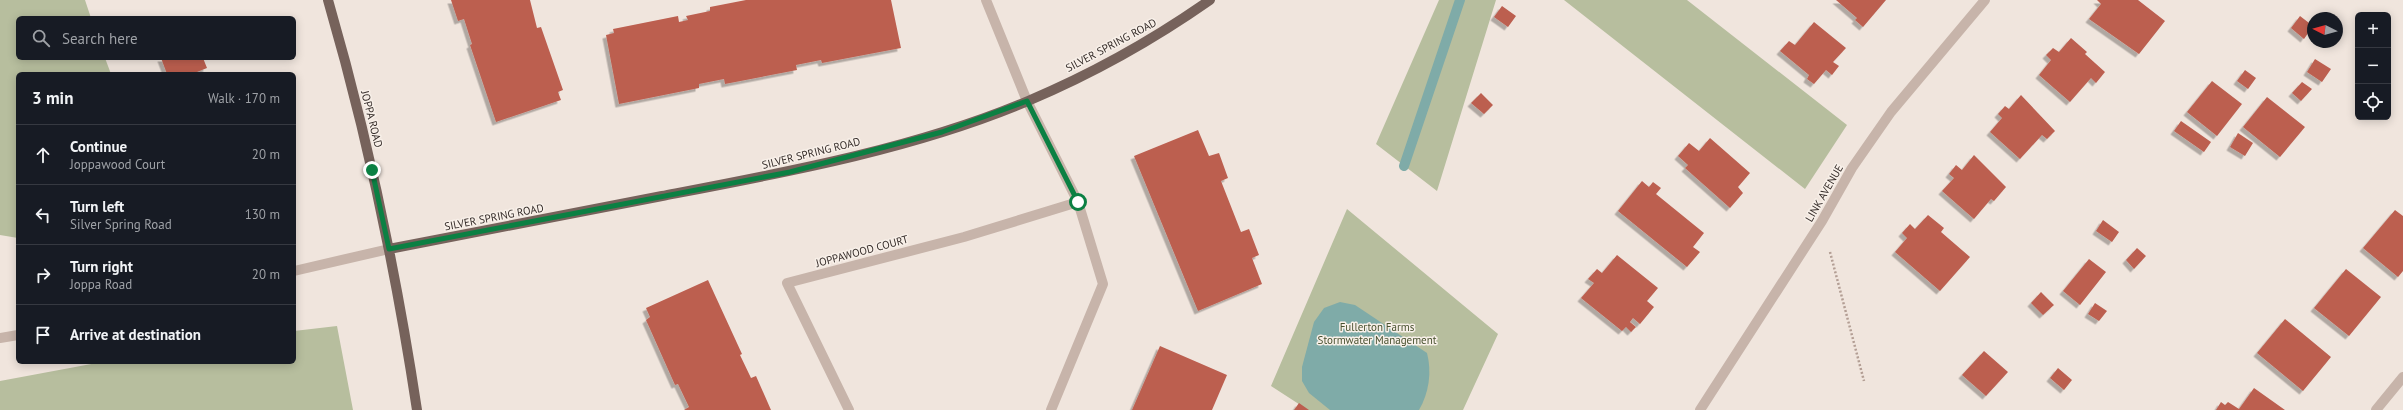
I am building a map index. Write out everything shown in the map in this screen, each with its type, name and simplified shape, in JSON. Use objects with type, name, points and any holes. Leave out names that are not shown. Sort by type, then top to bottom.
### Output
[{"type":"main road","name":"JOPPA ROAD","points":[[328,0],[356,102],[389,249],[417,410]]},
{"type":"main road","name":"SILVER SPRING ROAD","points":[[389,249],[790,172],[942,132],[1027,101],[1110,61],[1175,25],[1210,0]]},
{"type":"street","points":[[986,0],[1027,101],[1078,202],[1103,284],[1051,410]]},
{"type":"street","name":"LINK AVENUE","points":[[1700,410],[1822,222],[1852,168],[1892,112],[1985,0]]},
{"type":"street","name":"JOPPAWOOD COURT","points":[[849,410],[787,283],[964,237],[1078,202]]},
{"type":"street","points":[[296,271],[389,249]]},
{"type":"street","points":[[0,338],[16,335]]},
{"type":"street","points":[[2376,410],[2403,377]]},
{"type":"path","points":[[1822,222],[1864,381]]},
{"type":"green space","points":[[0,0],[85,0],[90,16],[16,16],[16,60],[106,60],[110,72],[16,72],[16,238],[0,235]]},
{"type":"green space","points":[[1439,0],[1496,0],[1437,191],[1376,144]]},
{"type":"green space","points":[[1564,0],[1687,0],[1847,125],[1805,189]]},
{"type":"green space","name":"Fullerton Farms Stormwater Management","points":[[1347,209],[1498,334],[1463,410],[1308,410],[1271,386]]},
{"type":"green space","points":[[337,326],[353,410],[0,410],[0,381],[91,364],[296,364],[296,331]]},
{"type":"water","points":[[1340,302],[1355,305],[1427,353],[1429,360],[1429,382],[1425,397],[1419,410],[1330,410],[1309,393],[1302,381],[1302,367],[1314,322],[1324,308]]},
{"type":"building","points":[[451,0],[530,0],[537,28],[541,27],[563,90],[558,92],[561,100],[496,122],[470,45],[472,44],[464,19],[458,21]]},
{"type":"building","points":[[746,0],[891,0],[901,48],[822,63],[821,60],[796,65],[797,70],[725,84],[724,79],[699,84],[699,88],[619,104],[606,35],[614,33],[613,29],[678,16],[679,22],[688,20],[686,16],[710,11],[710,7]]},
{"type":"building","points":[[1836,0],[1886,0],[1863,27],[1855,20],[1857,18]]},
{"type":"building","points":[[2097,0],[2138,0],[2165,21],[2139,54],[2089,19],[2101,4]]},
{"type":"building","points":[[1502,6],[1516,16],[1508,27],[1494,17]]},
{"type":"building","points":[[2300,16],[2307,21],[2307,35],[2304,39],[2291,28]]},
{"type":"building","points":[[1814,22],[1846,48],[1833,62],[1839,66],[1832,75],[1826,70],[1814,84],[1807,79],[1809,75],[1780,51],[1789,41],[1795,45]]},
{"type":"building","points":[[2071,38],[2087,52],[2085,54],[2105,72],[2096,83],[2091,78],[2070,102],[2039,75],[2051,60],[2046,55],[2053,48],[2059,52]]},
{"type":"building","points":[[2315,59],[2331,69],[2322,82],[2307,72]]},
{"type":"building","points":[[162,60],[204,60],[207,68],[197,72],[166,72]]},
{"type":"building","points":[[2245,70],[2256,78],[2248,89],[2237,81]]},
{"type":"building","points":[[2212,81],[2242,104],[2217,136],[2187,112]]},
{"type":"building","points":[[2302,82],[2312,89],[2301,101],[2292,93]]},
{"type":"building","points":[[1481,93],[1493,105],[1484,114],[1471,103]]},
{"type":"building","points":[[2021,95],[2055,131],[2047,139],[2042,135],[2020,159],[1990,132],[2002,118],[1998,114],[2005,106],[2009,109]]},
{"type":"building","points":[[2267,97],[2305,127],[2280,157],[2243,127]]},
{"type":"building","points":[[2181,121],[2211,142],[2204,152],[2174,131]]},
{"type":"building","points":[[1198,130],[1209,156],[1219,153],[1228,178],[1221,181],[1241,232],[1249,229],[1259,255],[1252,258],[1262,284],[1198,311],[1134,156]]},
{"type":"building","points":[[2238,133],[2253,143],[2245,156],[2230,147]]},
{"type":"building","points":[[1710,138],[1750,173],[1738,187],[1743,193],[1730,208],[1685,168],[1688,165],[1678,156],[1689,143],[1699,151]]},
{"type":"building","points":[[1974,155],[2006,187],[1994,201],[1991,199],[1974,219],[1942,191],[1954,178],[1949,174],[1956,165],[1962,170]]},
{"type":"building","points":[[1642,181],[1649,187],[1653,182],[1661,188],[1656,194],[1704,233],[1693,247],[1700,252],[1687,267],[1618,211]]},
{"type":"building","points":[[2395,210],[2403,216],[2403,271],[2398,277],[2363,248]]},
{"type":"building","points":[[1928,215],[1944,228],[1941,232],[1970,257],[1940,291],[1895,252],[1907,238],[1902,233],[1910,224],[1915,229]]},
{"type":"building","points":[[2103,220],[2119,232],[2112,242],[2096,231]]},
{"type":"building","points":[[2137,248],[2146,256],[2134,269],[2126,260]]},
{"type":"building","points":[[1617,255],[1658,288],[1647,301],[1654,307],[1640,324],[1633,318],[1630,322],[1636,327],[1631,332],[1626,327],[1622,331],[1581,298],[1594,283],[1588,279],[1597,269],[1602,273]]},
{"type":"building","points":[[2089,259],[2106,272],[2080,305],[2063,291]]},
{"type":"building","points":[[2346,269],[2381,297],[2349,336],[2314,308]]},
{"type":"building","points":[[708,280],[742,354],[740,355],[751,378],[756,376],[771,410],[684,410],[689,407],[678,384],[675,385],[646,320],[650,317],[646,308]]},
{"type":"building","points":[[2041,292],[2054,305],[2043,315],[2031,303]]},
{"type":"building","points":[[2095,303],[2107,311],[2099,321],[2088,314]]},
{"type":"building","points":[[2285,319],[2331,357],[2303,391],[2257,353]]},
{"type":"building","points":[[1160,346],[1227,375],[1212,410],[1132,410]]},
{"type":"building","points":[[1984,351],[2008,372],[1986,396],[1962,375]]},
{"type":"building","points":[[2058,368],[2072,380],[2064,390],[2050,378]]},
{"type":"building","points":[[2254,388],[2285,410],[2216,410],[2221,402],[2225,405],[2228,402],[2239,409]]},
{"type":"building","points":[[1299,403],[1309,410],[1294,410]]},
{"type":"waterway","points":[[1404,166],[1460,0]]},
{"type":"route","points":[[372,170],[389,249],[790,172],[942,132],[1027,101],[1078,202]]}]
